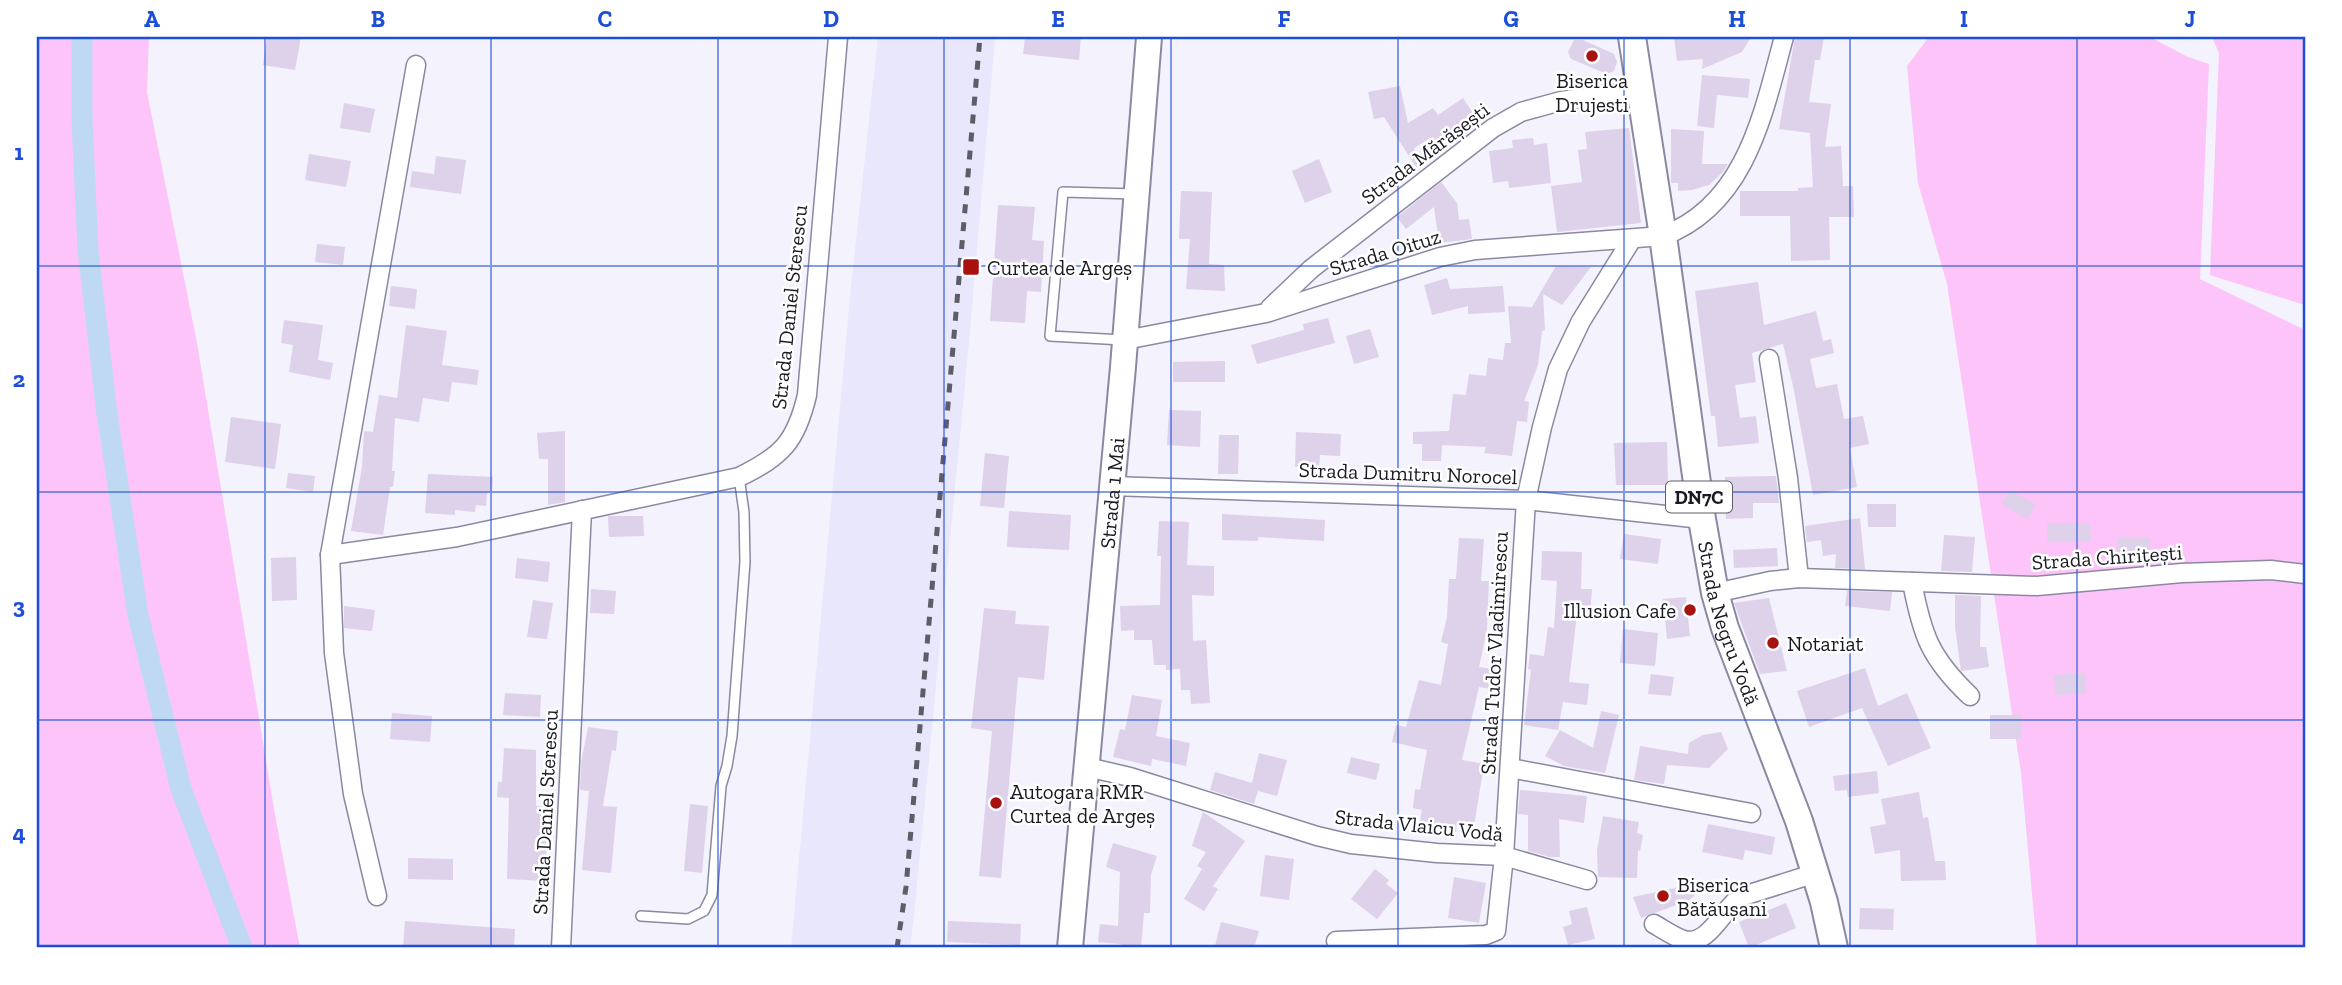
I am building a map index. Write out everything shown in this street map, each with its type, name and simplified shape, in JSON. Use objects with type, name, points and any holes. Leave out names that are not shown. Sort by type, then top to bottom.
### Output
[{"type":"main road","name":"Strada 1 Mai","points":[[1070,948],[1125,340],[1149,37]]},
{"type":"main road","name":"Strada Negru Vodă","points":[[1632,37],[1715,593],[1799,821],[1816,873],[1834,948]]},
{"type":"street","name":"Strada Daniel Sterescu","points":[[330,555],[457,537],[739,477],[765,465],[785,447],[801,422],[807,395],[838,37]]},
{"type":"street","points":[[1663,236],[1685,228],[1705,212],[1725,192],[1742,166],[1755,135],[1784,37]]},
{"type":"street","points":[[377,896],[353,794],[334,653],[330,555],[416,65]]},
{"type":"street","name":"Strada Mărășești","points":[[1266,313],[1311,269],[1493,128],[1521,112],[1561,101],[1640,90]]},
{"type":"street","name":"Strada Oituz","points":[[1125,340],[1266,313],[1440,257],[1475,250],[1663,236]]},
{"type":"street","name":"Strada Tudor Vladimirescu","points":[[1336,941],[1492,934],[1498,927],[1526,500],[1558,369],[1581,321],[1632,239]]},
{"type":"street","points":[[1311,269],[1327,293]]},
{"type":"street","points":[[1769,359],[1790,490],[1799,578]]},
{"type":"street","name":"Strada Dumitru Norocel","points":[[1112,486],[1526,500],[1702,519]]},
{"type":"street","name":"Strada Daniel Sterescu","points":[[561,948],[582,510]]},
{"type":"street","name":"Strada Chirițești","points":[[1715,593],[1770,581],[1799,578],[2037,586],[2097,583],[2182,573],[2271,570],[2305,574]]},
{"type":"street","points":[[1912,582],[1919,621],[1926,641],[1950,677],[1970,696]]},
{"type":"street","name":"Strada Vlaicu Vodă","points":[[1087,767],[1130,776],[1300,832],[1351,844],[1437,853],[1504,856],[1587,880]]},
{"type":"street","points":[[1510,768],[1751,813]]},
{"type":"street","points":[[1654,924],[1692,942],[1702,937],[1740,897],[1816,873]]},
{"type":"lane","points":[[1125,340],[1050,335],[1063,192],[1137,194]]},
{"type":"lane","points":[[642,916],[688,919],[704,911],[712,895],[720,786],[727,766],[732,736],[745,562],[744,512],[739,477]]},
{"type":"shaded area","points":[[37,37],[149,37],[147,92],[197,343],[275,815],[300,948],[37,948]]},
{"type":"shaded area","points":[[878,37],[995,37],[970,331],[910,948],[791,948],[850,297]]},
{"type":"shaded area","points":[[1929,37],[2150,37],[2188,57],[2209,64],[2200,279],[2305,330],[2305,948],[2037,948],[2021,773],[1947,284],[1918,183],[1907,66]]},
{"type":"shaded area","points":[[2212,37],[2305,37],[2305,305],[2210,275],[2219,53]]},
{"type":"building","points":[[267,37],[301,37],[295,70],[263,65]]},
{"type":"building","points":[[1025,37],[1081,37],[1079,60],[1023,54]]},
{"type":"building","points":[[1674,37],[1751,37],[1742,52],[1702,69],[1703,59],[1677,61]]},
{"type":"building","points":[[1795,37],[1824,37],[1820,60],[1815,60],[1809,102],[1831,104],[1825,147],[1841,146],[1843,186],[1853,186],[1854,217],[1829,217],[1830,260],[1791,261],[1790,216],[1740,216],[1740,191],[1798,191],[1798,188],[1813,187],[1810,133],[1779,129]]},
{"type":"building","name":"Biserica Drujesti","points":[[1574,40],[1583,40],[1614,54],[1617,62],[1614,71],[1607,74],[1571,59],[1568,52]]},
{"type":"building","points":[[1702,75],[1750,79],[1748,98],[1717,95],[1714,128],[1697,126]]},
{"type":"building","points":[[1400,86],[1408,123],[1433,108],[1438,115],[1463,98],[1479,122],[1437,150],[1430,138],[1414,148],[1416,167],[1384,117],[1374,119],[1368,92]]},
{"type":"building","points":[[344,103],[375,109],[370,133],[340,128]]},
{"type":"building","points":[[1629,128],[1641,223],[1557,232],[1551,186],[1582,182],[1578,150],[1587,149],[1585,132]]},
{"type":"building","points":[[1671,129],[1704,131],[1702,164],[1728,164],[1709,185],[1678,191],[1678,183],[1671,183]]},
{"type":"building","points":[[1533,138],[1534,145],[1547,143],[1551,183],[1509,188],[1508,181],[1493,183],[1489,151],[1513,148],[1512,140]]},
{"type":"building","points":[[309,154],[351,161],[346,187],[305,180]]},
{"type":"building","points":[[436,156],[466,160],[461,194],[410,187],[412,171],[434,174]]},
{"type":"building","points":[[1319,159],[1332,192],[1305,203],[1292,171]]},
{"type":"building","points":[[1441,182],[1457,203],[1459,220],[1469,219],[1472,239],[1439,243],[1434,207],[1406,229],[1397,217]]},
{"type":"building","points":[[1181,191],[1212,192],[1209,264],[1224,265],[1225,291],[1186,289],[1190,239],[1179,239]]},
{"type":"building","points":[[998,205],[1035,207],[1032,240],[1044,241],[1041,292],[1027,291],[1025,323],[990,321]]},
{"type":"building","points":[[317,244],[345,247],[343,265],[315,262]]},
{"type":"building","points":[[1556,266],[1591,267],[1562,305],[1543,294],[1545,330],[1542,331],[1538,365],[1524,401],[1529,402],[1527,422],[1517,421],[1512,456],[1484,453],[1486,447],[1442,445],[1441,461],[1422,461],[1422,444],[1413,444],[1413,432],[1449,431],[1453,394],[1466,395],[1469,374],[1486,376],[1488,358],[1503,360],[1505,343],[1511,343],[1508,306],[1532,307]]},
{"type":"building","points":[[1447,278],[1450,289],[1503,286],[1505,312],[1468,314],[1468,306],[1432,315],[1424,285]]},
{"type":"building","points":[[1758,282],[1764,325],[1816,311],[1823,341],[1831,339],[1834,353],[1810,359],[1816,388],[1837,384],[1844,419],[1863,416],[1869,444],[1850,448],[1857,487],[1813,495],[1783,344],[1752,353],[1756,382],[1735,385],[1740,418],[1756,416],[1759,443],[1718,447],[1715,416],[1711,416],[1695,291]]},
{"type":"building","points":[[391,286],[417,289],[415,309],[389,306]]},
{"type":"building","points":[[1328,318],[1335,343],[1257,364],[1251,345],[1304,330],[1303,324]]},
{"type":"building","points":[[284,320],[323,325],[318,360],[333,363],[330,380],[289,372],[293,345],[281,343]]},
{"type":"building","points":[[406,325],[447,331],[442,365],[479,370],[477,385],[452,382],[449,402],[423,398],[419,422],[395,418],[392,471],[395,471],[383,535],[351,531],[362,467],[364,431],[373,432],[379,395],[397,398]]},
{"type":"building","points":[[1370,329],[1379,357],[1354,364],[1346,336]]},
{"type":"building","points":[[1225,361],[1225,382],[1173,382],[1173,362]]},
{"type":"building","points":[[1169,410],[1201,411],[1200,447],[1167,445]]},
{"type":"building","points":[[231,417],[281,424],[275,469],[225,462]]},
{"type":"building","points":[[565,431],[565,502],[548,505],[548,459],[539,459],[537,433]]},
{"type":"building","points":[[1296,432],[1341,434],[1340,456],[1320,455],[1319,468],[1295,467]]},
{"type":"building","points":[[1219,435],[1239,435],[1238,474],[1218,474]]},
{"type":"building","points":[[1667,442],[1668,485],[1616,485],[1614,443]]},
{"type":"building","points":[[985,453],[1009,456],[1004,508],[980,506]]},
{"type":"building","points":[[288,473],[315,476],[313,492],[286,488]]},
{"type":"building","points":[[428,474],[493,477],[492,493],[487,493],[486,506],[476,505],[475,512],[455,510],[455,515],[425,513]]},
{"type":"building","points":[[1776,476],[1779,503],[1753,503],[1753,518],[1726,519],[1725,477]]},
{"type":"building","points":[[2010,490],[2036,505],[2027,519],[2002,504]]},
{"type":"building","points":[[1867,504],[1896,504],[1896,527],[1868,527]]},
{"type":"building","points":[[1009,511],[1071,515],[1069,550],[1007,547]]},
{"type":"building","points":[[1222,514],[1325,520],[1324,541],[1258,537],[1258,541],[1222,540]]},
{"type":"building","points":[[608,516],[643,516],[644,536],[609,537]]},
{"type":"building","points":[[1860,518],[1865,569],[1835,568],[1836,554],[1823,556],[1821,540],[1807,542],[1805,526]]},
{"type":"building","points":[[1159,521],[1189,522],[1187,565],[1214,566],[1214,596],[1192,595],[1193,641],[1206,640],[1210,703],[1191,704],[1190,690],[1181,690],[1180,669],[1166,670],[1166,665],[1154,665],[1152,640],[1134,640],[1134,630],[1121,631],[1120,606],[1160,605],[1161,556],[1157,556]]},
{"type":"building","points":[[2047,523],[2090,523],[2091,542],[2047,542]]},
{"type":"building","points":[[1624,534],[1661,539],[1658,564],[1620,559]]},
{"type":"building","points":[[1944,535],[1975,537],[1972,572],[1941,571]]},
{"type":"building","points":[[1459,538],[1484,539],[1481,581],[1489,581],[1487,630],[1479,667],[1494,669],[1491,689],[1479,687],[1462,760],[1484,764],[1474,826],[1457,824],[1456,832],[1419,826],[1422,810],[1413,808],[1415,789],[1420,790],[1427,750],[1392,742],[1396,725],[1406,727],[1419,680],[1441,685],[1448,644],[1441,642],[1447,617],[1449,579],[1456,579]]},
{"type":"building","points":[[2117,538],[2150,538],[2150,553],[2117,553]]},
{"type":"building","points":[[1777,548],[1778,566],[1734,568],[1733,550]]},
{"type":"building","points":[[1542,551],[1582,552],[1581,589],[1592,589],[1590,615],[1577,614],[1569,682],[1589,684],[1587,705],[1563,702],[1558,730],[1524,725],[1531,670],[1528,669],[1530,654],[1544,656],[1548,627],[1554,628],[1557,581],[1541,580]]},
{"type":"building","points":[[296,557],[297,600],[272,601],[271,558]]},
{"type":"building","points":[[517,558],[550,562],[548,582],[515,578]]},
{"type":"building","points":[[591,589],[616,591],[614,614],[590,613]]},
{"type":"building","points":[[1847,591],[1892,592],[1890,611],[1845,606]]},
{"type":"building","points":[[1955,595],[1981,596],[1980,647],[1986,647],[1989,667],[1961,671],[1955,627]]},
{"type":"building","points":[[1686,597],[1690,636],[1667,639],[1663,599]]},
{"type":"building","points":[[1769,598],[1787,671],[1760,674],[1734,603]]},
{"type":"building","points":[[533,600],[553,603],[547,639],[527,637]]},
{"type":"building","points":[[344,606],[375,610],[372,631],[344,628]]},
{"type":"building","name":"Autogara RMR Curtea de Argeș","points":[[984,608],[1016,611],[1015,624],[1049,626],[1044,680],[1018,677],[1001,878],[979,876],[992,731],[971,728]]},
{"type":"building","points":[[1623,629],[1658,633],[1655,666],[1620,663]]},
{"type":"building","points":[[1865,668],[1878,706],[1907,693],[1931,748],[1888,766],[1862,708],[1809,727],[1797,691]]},
{"type":"building","points":[[2085,673],[2086,693],[2055,695],[2054,675]]},
{"type":"building","points":[[1651,674],[1674,677],[1671,696],[1648,694]]},
{"type":"building","points":[[505,693],[541,695],[540,717],[503,715]]},
{"type":"building","points":[[1132,695],[1162,700],[1156,736],[1190,743],[1186,766],[1152,759],[1151,766],[1113,757],[1120,729],[1125,730]]},
{"type":"building","points":[[1601,711],[1619,715],[1605,773],[1564,766],[1545,756],[1560,730],[1593,748]]},
{"type":"building","points":[[392,713],[432,716],[430,742],[390,739]]},
{"type":"building","points":[[1990,715],[2022,715],[2022,739],[1990,739]]},
{"type":"building","points":[[588,727],[618,731],[616,751],[612,750],[603,806],[617,807],[611,873],[582,870],[589,791],[580,790],[581,763]]},
{"type":"building","points":[[1721,732],[1728,749],[1709,768],[1667,765],[1664,784],[1634,780],[1640,746],[1688,754],[1689,743],[1703,735]]},
{"type":"building","points":[[504,748],[536,750],[536,806],[547,807],[546,881],[507,879],[509,798],[497,797],[498,782],[502,782]]},
{"type":"building","points":[[1259,753],[1287,760],[1277,796],[1258,791],[1254,804],[1210,790],[1215,772],[1252,783]]},
{"type":"building","points":[[1351,757],[1380,764],[1376,780],[1347,773]]},
{"type":"building","points":[[1877,771],[1879,793],[1848,797],[1847,790],[1835,791],[1833,776]]},
{"type":"building","points":[[1520,790],[1587,796],[1584,823],[1559,819],[1560,857],[1528,851],[1528,815],[1518,814]]},
{"type":"building","points":[[1919,792],[1923,818],[1928,817],[1935,861],[1945,861],[1946,880],[1901,881],[1900,850],[1875,854],[1870,827],[1886,824],[1881,799]]},
{"type":"building","points":[[690,804],[708,806],[702,873],[684,871]]},
{"type":"building","points":[[1203,812],[1245,841],[1213,886],[1218,889],[1204,911],[1184,899],[1202,869],[1197,866],[1206,852],[1192,846]]},
{"type":"building","points":[[1603,816],[1639,822],[1637,833],[1643,835],[1640,851],[1638,850],[1637,878],[1598,877],[1597,851]]},
{"type":"building","points":[[1708,824],[1775,837],[1772,855],[1745,850],[1743,860],[1702,852]]},
{"type":"building","points":[[1113,843],[1157,856],[1151,875],[1150,913],[1144,913],[1141,948],[1120,948],[1121,944],[1098,942],[1100,924],[1118,926],[1120,872],[1106,867]]},
{"type":"building","points":[[1265,855],[1294,859],[1289,900],[1260,896]]},
{"type":"building","points":[[408,858],[453,859],[453,880],[408,879]]},
{"type":"building","points":[[1375,869],[1389,880],[1386,884],[1398,893],[1377,919],[1351,899]]},
{"type":"building","points":[[1454,877],[1486,883],[1479,923],[1448,918]]},
{"type":"building","name":"Biserica Bătăușani","points":[[1708,881],[1690,900],[1641,918],[1633,897]]},
{"type":"building","points":[[1786,903],[1796,928],[1749,948],[1739,922]]},
{"type":"building","points":[[1587,907],[1595,939],[1568,945],[1563,927],[1572,924],[1569,911]]},
{"type":"building","points":[[1860,908],[1894,909],[1893,930],[1859,929]]},
{"type":"building","points":[[405,921],[515,929],[514,947],[467,945],[467,948],[403,948]]},
{"type":"building","points":[[948,921],[1021,924],[1020,945],[947,942]]},
{"type":"building","points":[[1221,922],[1259,931],[1254,948],[1215,946]]},
{"type":"waterway","points":[[82,37],[82,120],[88,250],[107,414],[138,615],[181,789],[242,948]]},
{"type":"railway","points":[[897,948],[906,887],[980,37]]},
{"type":"place","name":"Biserica Drujesti","points":[[1592,56]]},
{"type":"place","name":"Curtea de Argeș","points":[[971,267]]},
{"type":"place","name":"Illusion Cafe","points":[[1690,610]]},
{"type":"place","name":"Notariat","points":[[1773,643]]},
{"type":"place","name":"Autogara RMR Curtea de Argeș","points":[[996,803]]},
{"type":"place","name":"Biserica Bătăușani","points":[[1663,896]]}]
